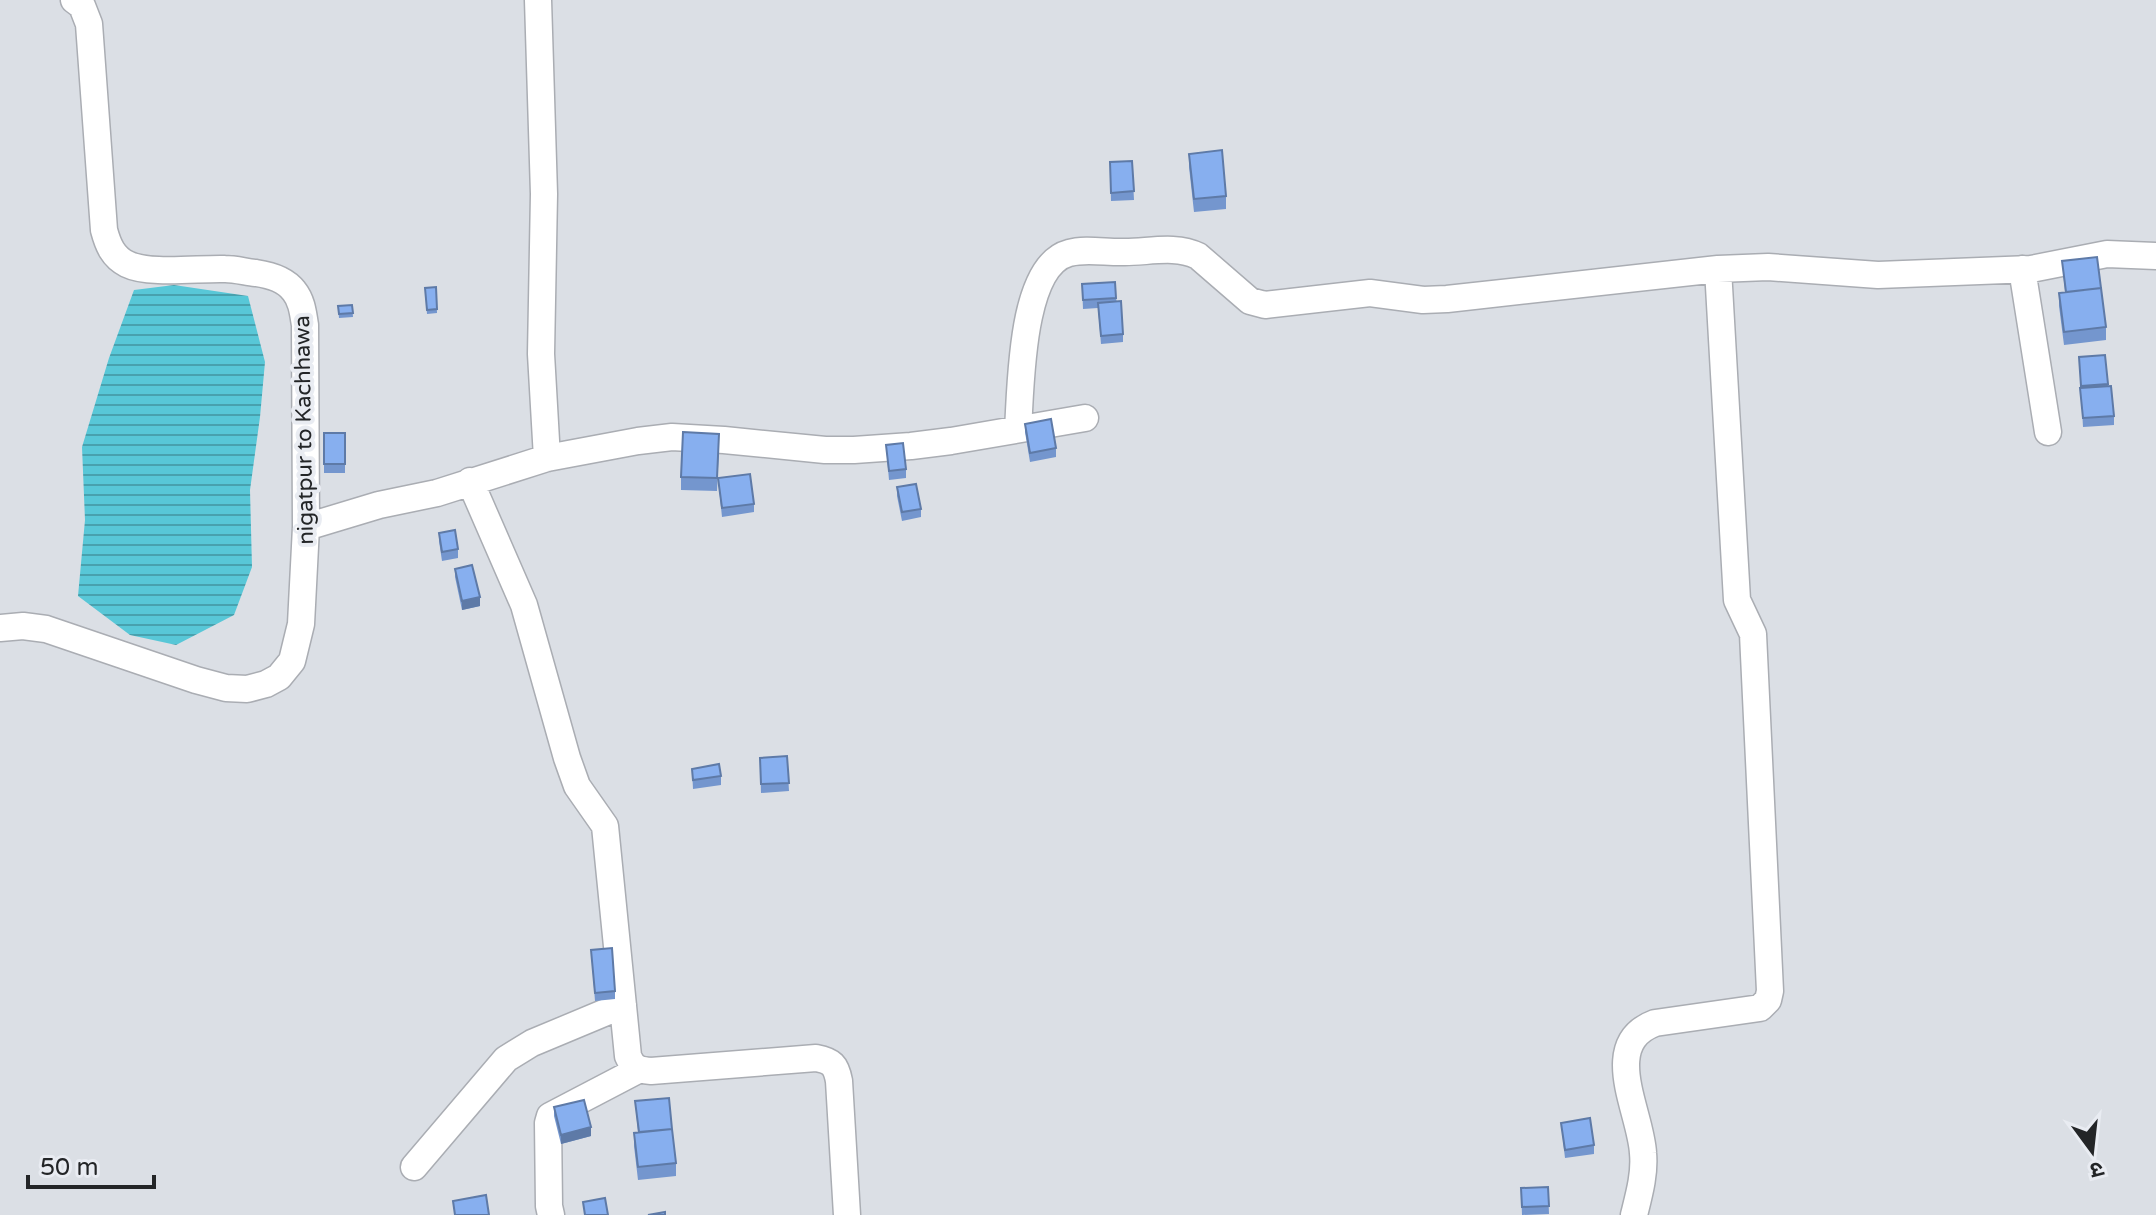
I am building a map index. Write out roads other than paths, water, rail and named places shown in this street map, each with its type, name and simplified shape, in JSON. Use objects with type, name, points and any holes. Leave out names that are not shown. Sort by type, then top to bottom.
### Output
[{"type":"street","name":"nigatpur to Kachhawa","points":[[0,628],[23,626],[46,629],[196,680],[226,688],[247,689],[279,677],[292,661],[301,624],[306,527],[305,325],[302,306],[294,290],[281,279],[265,274],[229,269],[147,270],[130,266],[109,247],[104,230],[89,24],[82,6],[74,0]]},
{"type":"street","points":[[538,0],[544,194],[541,354],[547,458]]},
{"type":"street","points":[[1018,429],[1031,304],[1039,282],[1051,266],[1060,257],[1072,252],[1189,252],[1198,256],[1250,301],[1265,305],[1370,293],[1423,300],[1447,299],[1718,269],[1768,267],[1878,275],[2022,269],[2107,254],[2156,256]]},
{"type":"street","points":[[1634,1215],[1644,1172],[1641,1129],[1625,1070],[1629,1045],[1644,1027],[1655,1023],[1754,1010],[1765,1004],[1770,991],[1753,634],[1737,600],[1718,269]]},
{"type":"street","points":[[2022,269],[2048,432]]},
{"type":"street","points":[[306,527],[379,505],[437,493],[547,458],[638,441],[672,437],[840,450],[911,446],[1085,418]]},
{"type":"street","points":[[470,481],[524,605],[577,786],[605,826],[628,1056],[638,1070]]},
{"type":"street","points":[[414,1167],[506,1059],[532,1043],[623,1005]]},
{"type":"street","points":[[551,1215],[550,1116],[638,1070],[816,1058],[834,1065],[839,1081],[847,1215]]},
{"type":"water","points":[[174,285],[248,296],[265,362],[250,490],[252,567],[234,615],[176,645],[130,635],[78,596],[85,520],[82,447],[109,358],[134,290]]}]
